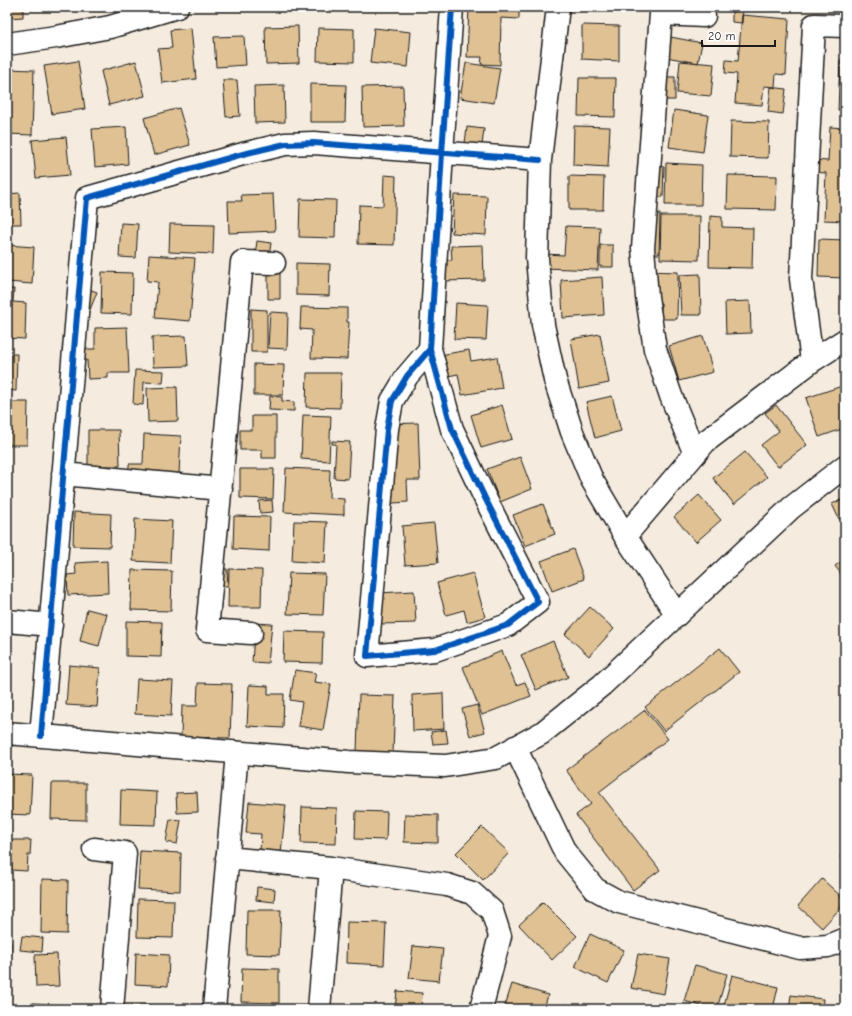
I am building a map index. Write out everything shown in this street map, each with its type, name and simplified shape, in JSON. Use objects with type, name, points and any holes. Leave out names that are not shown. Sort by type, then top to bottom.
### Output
[{"type":"street","points":[[7,44],[110,27],[177,7]]},
{"type":"street","points":[[430,349],[407,376],[392,401],[387,429],[367,656],[435,650],[508,625],[538,602],[452,429],[430,349],[452,7]]},
{"type":"street","points":[[558,7],[540,160],[537,258],[543,325],[553,372],[572,432],[592,480],[625,536],[677,615]]},
{"type":"street","points":[[695,454],[670,396],[655,350],[647,297],[644,248],[661,14],[704,16]]},
{"type":"street","points":[[812,361],[801,279],[814,25],[845,26]]},
{"type":"street","points":[[41,736],[87,198],[243,154],[285,144],[314,143],[540,160]]},
{"type":"street","points":[[251,633],[207,630],[242,262],[274,263]]},
{"type":"street","points":[[625,536],[705,442],[812,361],[845,340]]},
{"type":"street","points":[[7,733],[349,762],[444,766],[496,758],[542,733],[596,690],[791,508],[845,466]]},
{"type":"street","points":[[63,474],[220,489]]},
{"type":"street","points":[[7,621],[51,625]]},
{"type":"street","points":[[515,747],[565,852],[595,889],[620,902],[800,948],[828,946],[845,939]]},
{"type":"street","points":[[214,1009],[237,753]]},
{"type":"street","points":[[94,849],[125,853],[112,1009]]},
{"type":"street","points":[[227,858],[330,868],[447,885],[472,893],[492,911],[500,936],[481,1009]]},
{"type":"street","points":[[319,1009],[330,868]]},
{"type":"building","points":[[7,7],[23,7],[23,17],[7,18]]},
{"type":"building","points":[[47,7],[74,7],[47,10]]},
{"type":"building","points":[[469,7],[519,7],[519,19],[501,18],[500,65],[481,64],[482,57],[467,57]]},
{"type":"building","points":[[600,7],[634,7],[634,11],[600,9]]},
{"type":"building","points":[[732,7],[743,7],[742,23],[732,22]]},
{"type":"building","points":[[742,15],[789,19],[786,75],[776,74],[775,87],[764,86],[762,105],[735,103],[737,74],[725,73],[726,60],[738,61]]},
{"type":"building","points":[[582,25],[619,26],[619,61],[582,59]]},
{"type":"building","points":[[298,26],[299,63],[266,64],[265,27]]},
{"type":"building","points":[[191,28],[196,79],[162,83],[158,49],[172,48],[170,30]]},
{"type":"building","points":[[318,28],[354,29],[354,62],[317,61]]},
{"type":"building","points":[[374,28],[411,32],[408,67],[370,63]]},
{"type":"building","points":[[660,35],[702,43],[698,63],[656,55]]},
{"type":"building","points":[[244,36],[246,65],[216,67],[214,37]]},
{"type":"building","points":[[840,60],[845,60],[845,110],[838,110]]},
{"type":"building","points":[[78,61],[85,109],[52,114],[44,66]]},
{"type":"building","points":[[136,61],[145,96],[109,105],[101,71]]},
{"type":"building","points":[[680,61],[714,64],[711,96],[677,93]]},
{"type":"building","points":[[466,63],[500,68],[494,103],[460,98]]},
{"type":"building","points":[[7,69],[34,70],[32,135],[7,134]]},
{"type":"building","points":[[661,77],[675,77],[675,100],[661,100]]},
{"type":"building","points":[[579,78],[616,78],[615,117],[578,116]]},
{"type":"building","points":[[223,80],[237,80],[240,116],[226,117]]},
{"type":"building","points":[[310,84],[346,85],[345,122],[310,122]]},
{"type":"building","points":[[284,85],[285,122],[255,123],[254,86]]},
{"type":"building","points":[[403,86],[404,126],[363,127],[362,87]]},
{"type":"building","points":[[771,87],[786,89],[783,114],[768,112]]},
{"type":"building","points":[[179,108],[190,145],[154,155],[144,118]]},
{"type":"building","points":[[674,110],[708,115],[703,152],[669,147]]},
{"type":"building","points":[[731,121],[769,122],[768,158],[730,157]]},
{"type":"building","points":[[574,126],[610,127],[608,167],[573,165]]},
{"type":"building","points":[[126,127],[128,164],[95,167],[92,129]]},
{"type":"building","points":[[467,127],[484,129],[482,145],[465,143]]},
{"type":"building","points":[[830,127],[845,128],[845,221],[824,220],[826,173],[812,172],[813,160],[828,161]]},
{"type":"building","points":[[66,137],[70,175],[36,178],[32,140]]},
{"type":"building","points":[[666,163],[702,165],[701,205],[665,205]]},
{"type":"building","points":[[654,166],[664,167],[663,197],[653,197]]},
{"type":"building","points":[[384,175],[396,176],[394,245],[358,244],[359,205],[383,206]]},
{"type":"building","points":[[728,175],[777,176],[776,210],[727,209]]},
{"type":"building","points":[[569,176],[604,177],[603,210],[569,210]]},
{"type":"building","points":[[20,193],[21,224],[7,224],[7,194]]},
{"type":"building","points":[[273,194],[275,231],[229,233],[228,201],[242,201],[241,195]]},
{"type":"building","points":[[454,195],[487,196],[486,235],[452,233]]},
{"type":"building","points":[[300,199],[336,200],[335,238],[299,237]]},
{"type":"building","points":[[649,214],[660,214],[659,254],[648,254]]},
{"type":"building","points":[[661,216],[700,216],[699,260],[660,259]]},
{"type":"building","points":[[710,216],[722,217],[722,227],[753,228],[752,268],[709,267]]},
{"type":"building","points":[[121,223],[138,224],[136,258],[119,257]]},
{"type":"building","points":[[170,224],[214,225],[213,254],[169,252]]},
{"type":"building","points":[[566,226],[600,227],[598,270],[543,268],[544,254],[564,255]]},
{"type":"building","points":[[819,239],[845,240],[845,278],[818,277]]},
{"type":"building","points":[[257,241],[271,243],[269,257],[255,255]]},
{"type":"building","points":[[7,245],[34,247],[32,284],[7,282]]},
{"type":"building","points":[[483,245],[484,280],[442,281],[441,260],[452,260],[451,246]]},
{"type":"building","points":[[600,245],[613,245],[613,267],[600,267]]},
{"type":"building","points":[[149,255],[195,258],[190,321],[155,318],[158,282],[147,281]]},
{"type":"building","points":[[296,263],[330,264],[329,296],[296,295]]},
{"type":"building","points":[[268,269],[280,270],[280,299],[268,299]]},
{"type":"building","points":[[645,271],[678,272],[677,319],[661,319],[661,303],[644,303]]},
{"type":"building","points":[[102,272],[133,273],[132,314],[101,313]]},
{"type":"building","points":[[700,274],[701,315],[681,315],[679,275]]},
{"type":"building","points":[[602,277],[604,315],[563,318],[561,280]]},
{"type":"building","points":[[80,286],[97,292],[88,315],[72,309]]},
{"type":"building","points":[[7,289],[14,289],[13,302],[26,303],[25,339],[7,338]]},
{"type":"building","points":[[750,301],[751,333],[726,334],[725,302]]},
{"type":"building","points":[[456,303],[488,305],[486,340],[454,339]]},
{"type":"building","points":[[301,307],[347,308],[347,322],[349,322],[347,359],[311,358],[312,330],[300,329]]},
{"type":"building","points":[[251,309],[267,310],[267,352],[251,352]]},
{"type":"building","points":[[270,312],[288,313],[287,349],[268,348]]},
{"type":"building","points":[[127,327],[129,373],[108,373],[108,378],[88,379],[87,360],[73,360],[73,349],[95,349],[95,328]]},
{"type":"building","points":[[600,334],[609,383],[579,389],[571,339]]},
{"type":"building","points":[[186,336],[188,366],[153,367],[152,337]]},
{"type":"building","points":[[703,336],[713,372],[679,381],[669,346]]},
{"type":"building","points":[[469,350],[471,361],[497,357],[502,388],[462,395],[458,374],[443,377],[440,355]]},
{"type":"building","points":[[7,354],[17,354],[16,391],[7,390]]},
{"type":"building","points":[[254,364],[284,365],[283,395],[254,395]]},
{"type":"building","points":[[135,370],[164,371],[163,383],[144,382],[143,405],[133,404]]},
{"type":"building","points":[[307,373],[341,373],[340,408],[306,407]]},
{"type":"building","points":[[842,386],[845,395],[845,428],[819,437],[806,398]]},
{"type":"building","points":[[177,387],[178,421],[148,422],[147,388]]},
{"type":"building","points":[[270,396],[282,397],[282,401],[294,402],[294,411],[269,410]]},
{"type":"building","points":[[612,396],[621,431],[595,438],[586,402]]},
{"type":"building","points":[[7,402],[28,402],[27,445],[7,445]]},
{"type":"building","points":[[502,405],[512,439],[481,448],[471,415]]},
{"type":"building","points":[[776,405],[807,445],[778,467],[761,445],[779,431],[765,413]]},
{"type":"building","points":[[303,415],[331,416],[329,461],[301,459]]},
{"type":"building","points":[[252,416],[276,416],[276,458],[262,458],[262,450],[240,450],[240,430],[252,430]]},
{"type":"building","points":[[418,423],[420,480],[407,480],[408,502],[379,504],[383,424]]},
{"type":"building","points":[[88,430],[119,430],[120,466],[88,466]]},
{"type":"building","points":[[144,434],[181,436],[179,474],[129,483],[129,464],[143,464]]},
{"type":"building","points":[[332,441],[350,442],[348,479],[334,478],[336,444],[332,444]]},
{"type":"building","points":[[745,452],[767,477],[734,504],[713,478]]},
{"type":"building","points":[[520,457],[532,489],[500,502],[487,469]]},
{"type":"building","points":[[286,468],[330,470],[329,498],[344,499],[344,515],[284,512]]},
{"type":"building","points":[[240,469],[274,469],[273,499],[240,498]]},
{"type":"building","points":[[699,495],[721,520],[696,542],[674,517]]},
{"type":"building","points":[[845,498],[845,517],[839,519],[832,504]]},
{"type":"building","points":[[272,500],[273,512],[260,513],[259,501]]},
{"type":"building","points":[[543,504],[555,534],[525,546],[513,515]]},
{"type":"building","points":[[7,508],[8,508],[7,548]]},
{"type":"building","points":[[74,512],[111,514],[110,547],[73,546]]},
{"type":"building","points":[[234,516],[270,517],[269,551],[233,549]]},
{"type":"building","points":[[135,519],[172,521],[170,563],[133,561]]},
{"type":"building","points":[[294,521],[327,522],[325,563],[292,561]]},
{"type":"building","points":[[434,523],[438,563],[405,565],[402,526]]},
{"type":"building","points":[[573,549],[584,579],[552,591],[541,561]]},
{"type":"building","points":[[845,559],[845,579],[835,566]]},
{"type":"building","points":[[107,561],[108,593],[68,595],[67,575],[76,574],[75,563]]},
{"type":"building","points":[[212,569],[227,569],[228,586],[213,586]]},
{"type":"building","points":[[229,569],[262,570],[261,607],[228,607]]},
{"type":"building","points":[[132,570],[172,571],[171,611],[131,610]]},
{"type":"building","points":[[289,573],[325,574],[323,615],[287,614]]},
{"type":"building","points":[[473,573],[485,617],[467,622],[464,610],[446,615],[437,583]]},
{"type":"building","points":[[414,591],[416,623],[380,624],[379,593]]},
{"type":"building","points":[[590,607],[614,629],[589,656],[565,634]]},
{"type":"building","points":[[87,609],[107,614],[99,646],[80,641]]},
{"type":"building","points":[[126,621],[162,622],[161,657],[126,656]]},
{"type":"building","points":[[255,623],[272,624],[268,663],[252,662]]},
{"type":"building","points":[[284,631],[323,632],[322,663],[283,662]]},
{"type":"building","points":[[553,641],[568,677],[536,690],[521,655]]},
{"type":"building","points":[[720,648],[739,672],[664,731],[645,707]]},
{"type":"building","points":[[502,651],[516,685],[525,682],[531,696],[482,715],[463,667]]},
{"type":"building","points":[[69,665],[100,668],[97,707],[66,705]]},
{"type":"building","points":[[295,670],[316,673],[314,682],[331,684],[323,730],[298,726],[302,702],[290,700]]},
{"type":"building","points":[[137,679],[173,681],[171,716],[135,714]]},
{"type":"building","points":[[198,683],[232,684],[230,738],[181,737],[182,706],[197,706]]},
{"type":"building","points":[[249,685],[268,686],[268,694],[284,694],[283,728],[247,726]]},
{"type":"building","points":[[443,693],[444,729],[413,731],[412,695]]},
{"type":"building","points":[[359,695],[395,696],[393,753],[357,751]]},
{"type":"building","points":[[477,705],[485,732],[470,736],[462,709]]},
{"type":"building","points":[[645,710],[668,739],[599,792],[660,870],[633,890],[576,815],[591,804],[566,770]]},
{"type":"building","points":[[446,730],[448,743],[433,744],[431,732]]},
{"type":"building","points":[[7,774],[32,775],[30,815],[7,814]]},
{"type":"building","points":[[52,783],[86,783],[86,820],[51,819]]},
{"type":"building","points":[[121,790],[157,792],[156,825],[120,824]]},
{"type":"building","points":[[197,792],[198,812],[177,813],[176,793]]},
{"type":"building","points":[[249,802],[286,805],[281,853],[260,851],[261,834],[246,833]]},
{"type":"building","points":[[302,807],[337,808],[336,844],[301,843]]},
{"type":"building","points":[[356,811],[387,812],[386,840],[355,839]]},
{"type":"building","points":[[405,814],[438,815],[438,843],[404,842]]},
{"type":"building","points":[[170,819],[181,820],[177,844],[166,842]]},
{"type":"building","points":[[482,827],[509,853],[483,880],[456,853]]},
{"type":"building","points":[[12,840],[31,840],[27,871],[11,870]]},
{"type":"building","points":[[140,851],[181,853],[180,891],[138,889]]},
{"type":"building","points":[[845,851],[845,862],[840,857]]},
{"type":"building","points":[[42,879],[68,880],[67,934],[41,933]]},
{"type":"building","points":[[822,879],[845,900],[845,903],[822,928],[798,906]]},
{"type":"building","points":[[257,887],[275,889],[274,902],[256,900]]},
{"type":"building","points":[[138,899],[174,900],[173,938],[137,937]]},
{"type":"building","points":[[543,902],[577,936],[552,960],[519,925]]},
{"type":"building","points":[[247,910],[281,910],[279,955],[246,954]]},
{"type":"building","points":[[347,922],[386,923],[384,965],[346,963]]},
{"type":"building","points":[[590,934],[624,950],[608,983],[575,967]]},
{"type":"building","points":[[22,936],[43,938],[42,952],[20,950]]},
{"type":"building","points":[[7,943],[11,943],[9,978],[7,978]]},
{"type":"building","points":[[413,946],[443,949],[439,981],[409,978]]},
{"type":"building","points":[[136,953],[169,955],[168,986],[135,984]]},
{"type":"building","points":[[57,954],[59,986],[36,987],[35,955]]},
{"type":"building","points":[[638,954],[670,959],[664,994],[631,988]]},
{"type":"building","points":[[695,965],[727,974],[717,1009],[684,1001]]},
{"type":"building","points":[[242,968],[279,969],[279,1003],[241,1002]]},
{"type":"building","points":[[732,975],[778,987],[773,1009],[723,1009]]},
{"type":"building","points":[[512,984],[548,995],[544,1009],[504,1009]]},
{"type":"building","points":[[397,991],[422,993],[421,1009],[395,1009]]},
{"type":"building","points":[[791,995],[823,999],[822,1009],[789,1009]]},
{"type":"building","points":[[33,1003],[65,1005],[65,1009],[32,1009]]},
{"type":"building","points":[[564,1004],[598,1009],[564,1009]]},
{"type":"building","points":[[131,1005],[166,1006],[166,1009],[130,1009]]},
{"type":"cycle path","points":[[430,349],[407,376],[392,401],[387,429],[367,656],[435,650],[508,625],[538,602],[452,429],[430,349],[452,7]]},
{"type":"cycle path","points":[[41,736],[87,198],[243,154],[285,144],[314,143],[540,160]]}]
